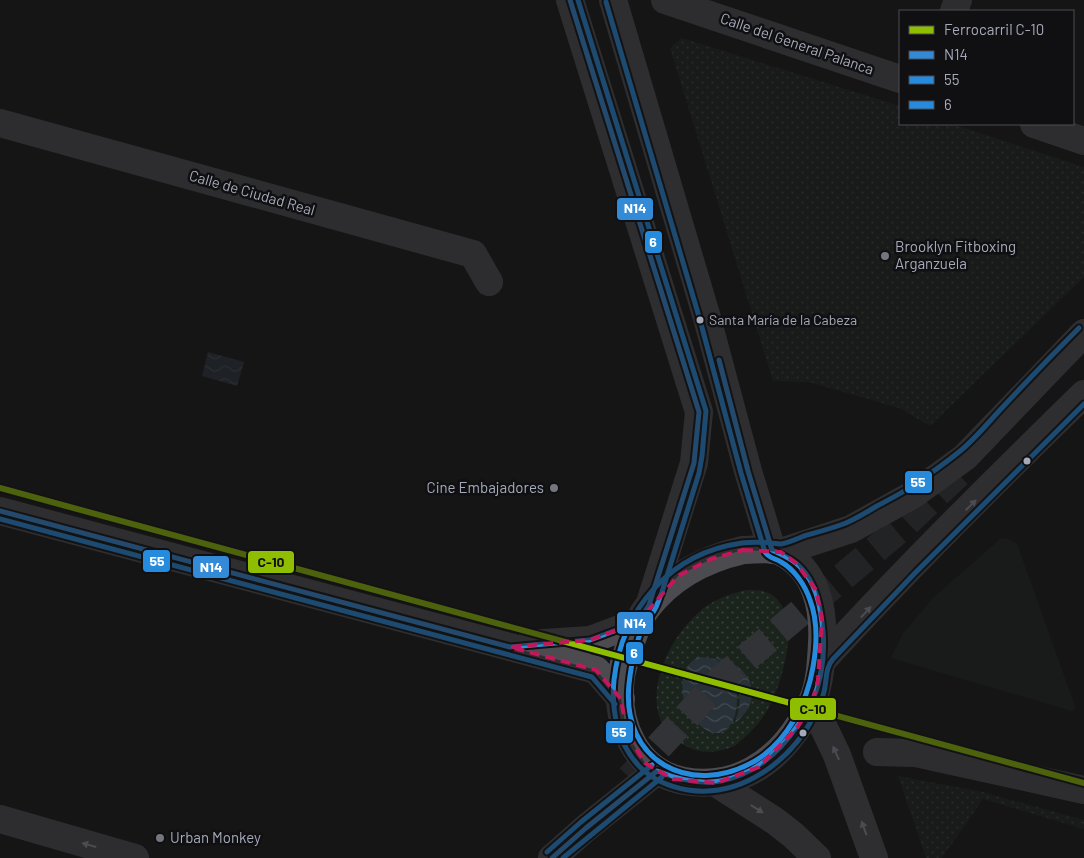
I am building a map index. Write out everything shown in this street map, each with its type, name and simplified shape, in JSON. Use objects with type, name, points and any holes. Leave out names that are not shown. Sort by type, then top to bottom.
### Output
[{"type":"main road","points":[[570,0],[699,412],[694,462],[676,525],[624,662],[621,682],[624,722],[632,745],[645,763],[657,771],[673,779],[716,783],[746,774],[771,758],[785,744],[812,703],[822,661],[822,619],[816,590],[809,577],[796,563],[776,551],[748,470],[707,318],[613,0]]},
{"type":"main road","points":[[510,647],[590,640],[644,613],[678,576],[711,559],[744,550],[776,551],[851,529],[914,494],[964,457],[1084,333]]},
{"type":"main road","points":[[822,661],[868,610],[968,508],[1084,394]]},
{"type":"main road","points":[[0,511],[596,670],[621,699]]},
{"type":"main road","points":[[812,703],[840,763],[874,858]]},
{"type":"main road","points":[[552,858],[657,771]]},
{"type":"main road","points":[[716,783],[775,821],[817,858]]},
{"type":"street","name":"Calle del General Palanca","points":[[665,0],[899,79]]},
{"type":"street","name":"Calle de Ciudad Real","points":[[0,122],[474,254],[489,282]]},
{"type":"street","points":[[1037,125],[1084,140]]},
{"type":"street","points":[[877,752],[916,753],[1084,790]]},
{"type":"street","points":[[0,819],[136,858]]},
{"type":"highlighted area","points":[[743,550],[781,552],[796,563],[816,590],[822,619],[818,680],[812,703],[797,728],[759,767],[716,783],[673,779],[645,763],[627,734],[621,699],[596,670],[510,647],[590,640],[638,622],[678,576],[711,559]]},
{"type":"shaded area","points":[[682,38],[899,106],[899,125],[955,125],[1084,167],[1084,277],[930,426],[899,408],[809,382],[773,381],[670,48]]},
{"type":"shaded area","points":[[1007,538],[1017,544],[1076,709],[1072,711],[891,658],[904,632],[933,598],[1000,539]]},
{"type":"shaded area","points":[[747,590],[759,590],[770,593],[783,608],[787,622],[788,637],[787,653],[779,684],[763,717],[751,732],[736,745],[716,751],[704,752],[693,749],[671,735],[660,720],[657,702],[658,682],[664,663],[673,644],[684,628],[702,609],[721,598]]},
{"type":"shaded area","points":[[898,776],[983,792],[1084,820],[1084,829],[983,799],[942,858],[926,858]]},
{"type":"water","points":[[208,352],[244,362],[237,386],[202,376]]},
{"type":"water","points":[[700,657],[715,659],[722,664],[733,679],[736,688],[737,707],[735,716],[726,730],[719,733],[713,733],[699,725],[689,713],[684,701],[683,678],[685,671],[693,660]]},
{"type":"water","points":[[715,657],[728,661],[738,667],[746,675],[750,684],[752,693],[750,704],[745,714],[735,723],[739,704],[737,687],[729,671]]},
{"type":"tunnel","points":[[630,778],[722,678],[900,529],[961,471]]},
{"type":"rail line","name":"C-10","points":[[0,488],[1084,783]]},
{"type":"transit line","name":"N14","points":[[0,511],[510,647],[590,640],[638,622],[649,605],[694,463],[699,412],[570,0]]},
{"type":"transit line","name":"6","points":[[578,0],[706,411],[699,473],[662,592],[655,609],[644,625],[634,654],[629,684],[629,711],[636,734],[648,752],[665,765],[684,773],[707,775],[731,771],[755,761],[777,743],[786,732],[800,708],[810,681],[815,650],[816,625],[813,608],[799,578],[786,565],[770,557],[765,552],[741,473],[700,320],[606,2]]},
{"type":"transit line","name":"55","points":[[1079,328],[970,442],[907,490],[846,523],[787,543],[742,543],[716,549],[693,559],[672,572],[654,589],[639,608],[627,630],[619,654],[614,680],[615,715],[621,738],[632,758],[645,772],[662,782],[688,790],[708,791],[746,782],[763,773],[779,761],[793,747],[815,714],[823,695],[829,666],[833,659],[916,572],[1084,404]]},
{"type":"transit line","name":"N14","points":[[552,858],[657,771],[688,780],[712,782],[732,778],[755,768],[783,745],[808,711],[815,694],[823,658],[823,631],[818,601],[810,580],[802,569],[791,559],[772,550],[748,471],[719,360]]},
{"type":"transit line","name":"55","points":[[0,519],[592,677],[615,704]]},
{"type":"transit line","name":"6","points":[[547,852],[652,765]]},
{"type":"transit line","name":"55","points":[[563,858],[662,777]]},
{"type":"place","name":"Brooklyn Fitboxing Arganzuela","points":[[885,256]]},
{"type":"place","name":"Santa María de la Cabeza","points":[[700,320]]},
{"type":"place","name":"Cine Embajadores","points":[[554,488]]},
{"type":"place","name":"Urban Monkey","points":[[160,838]]}]
